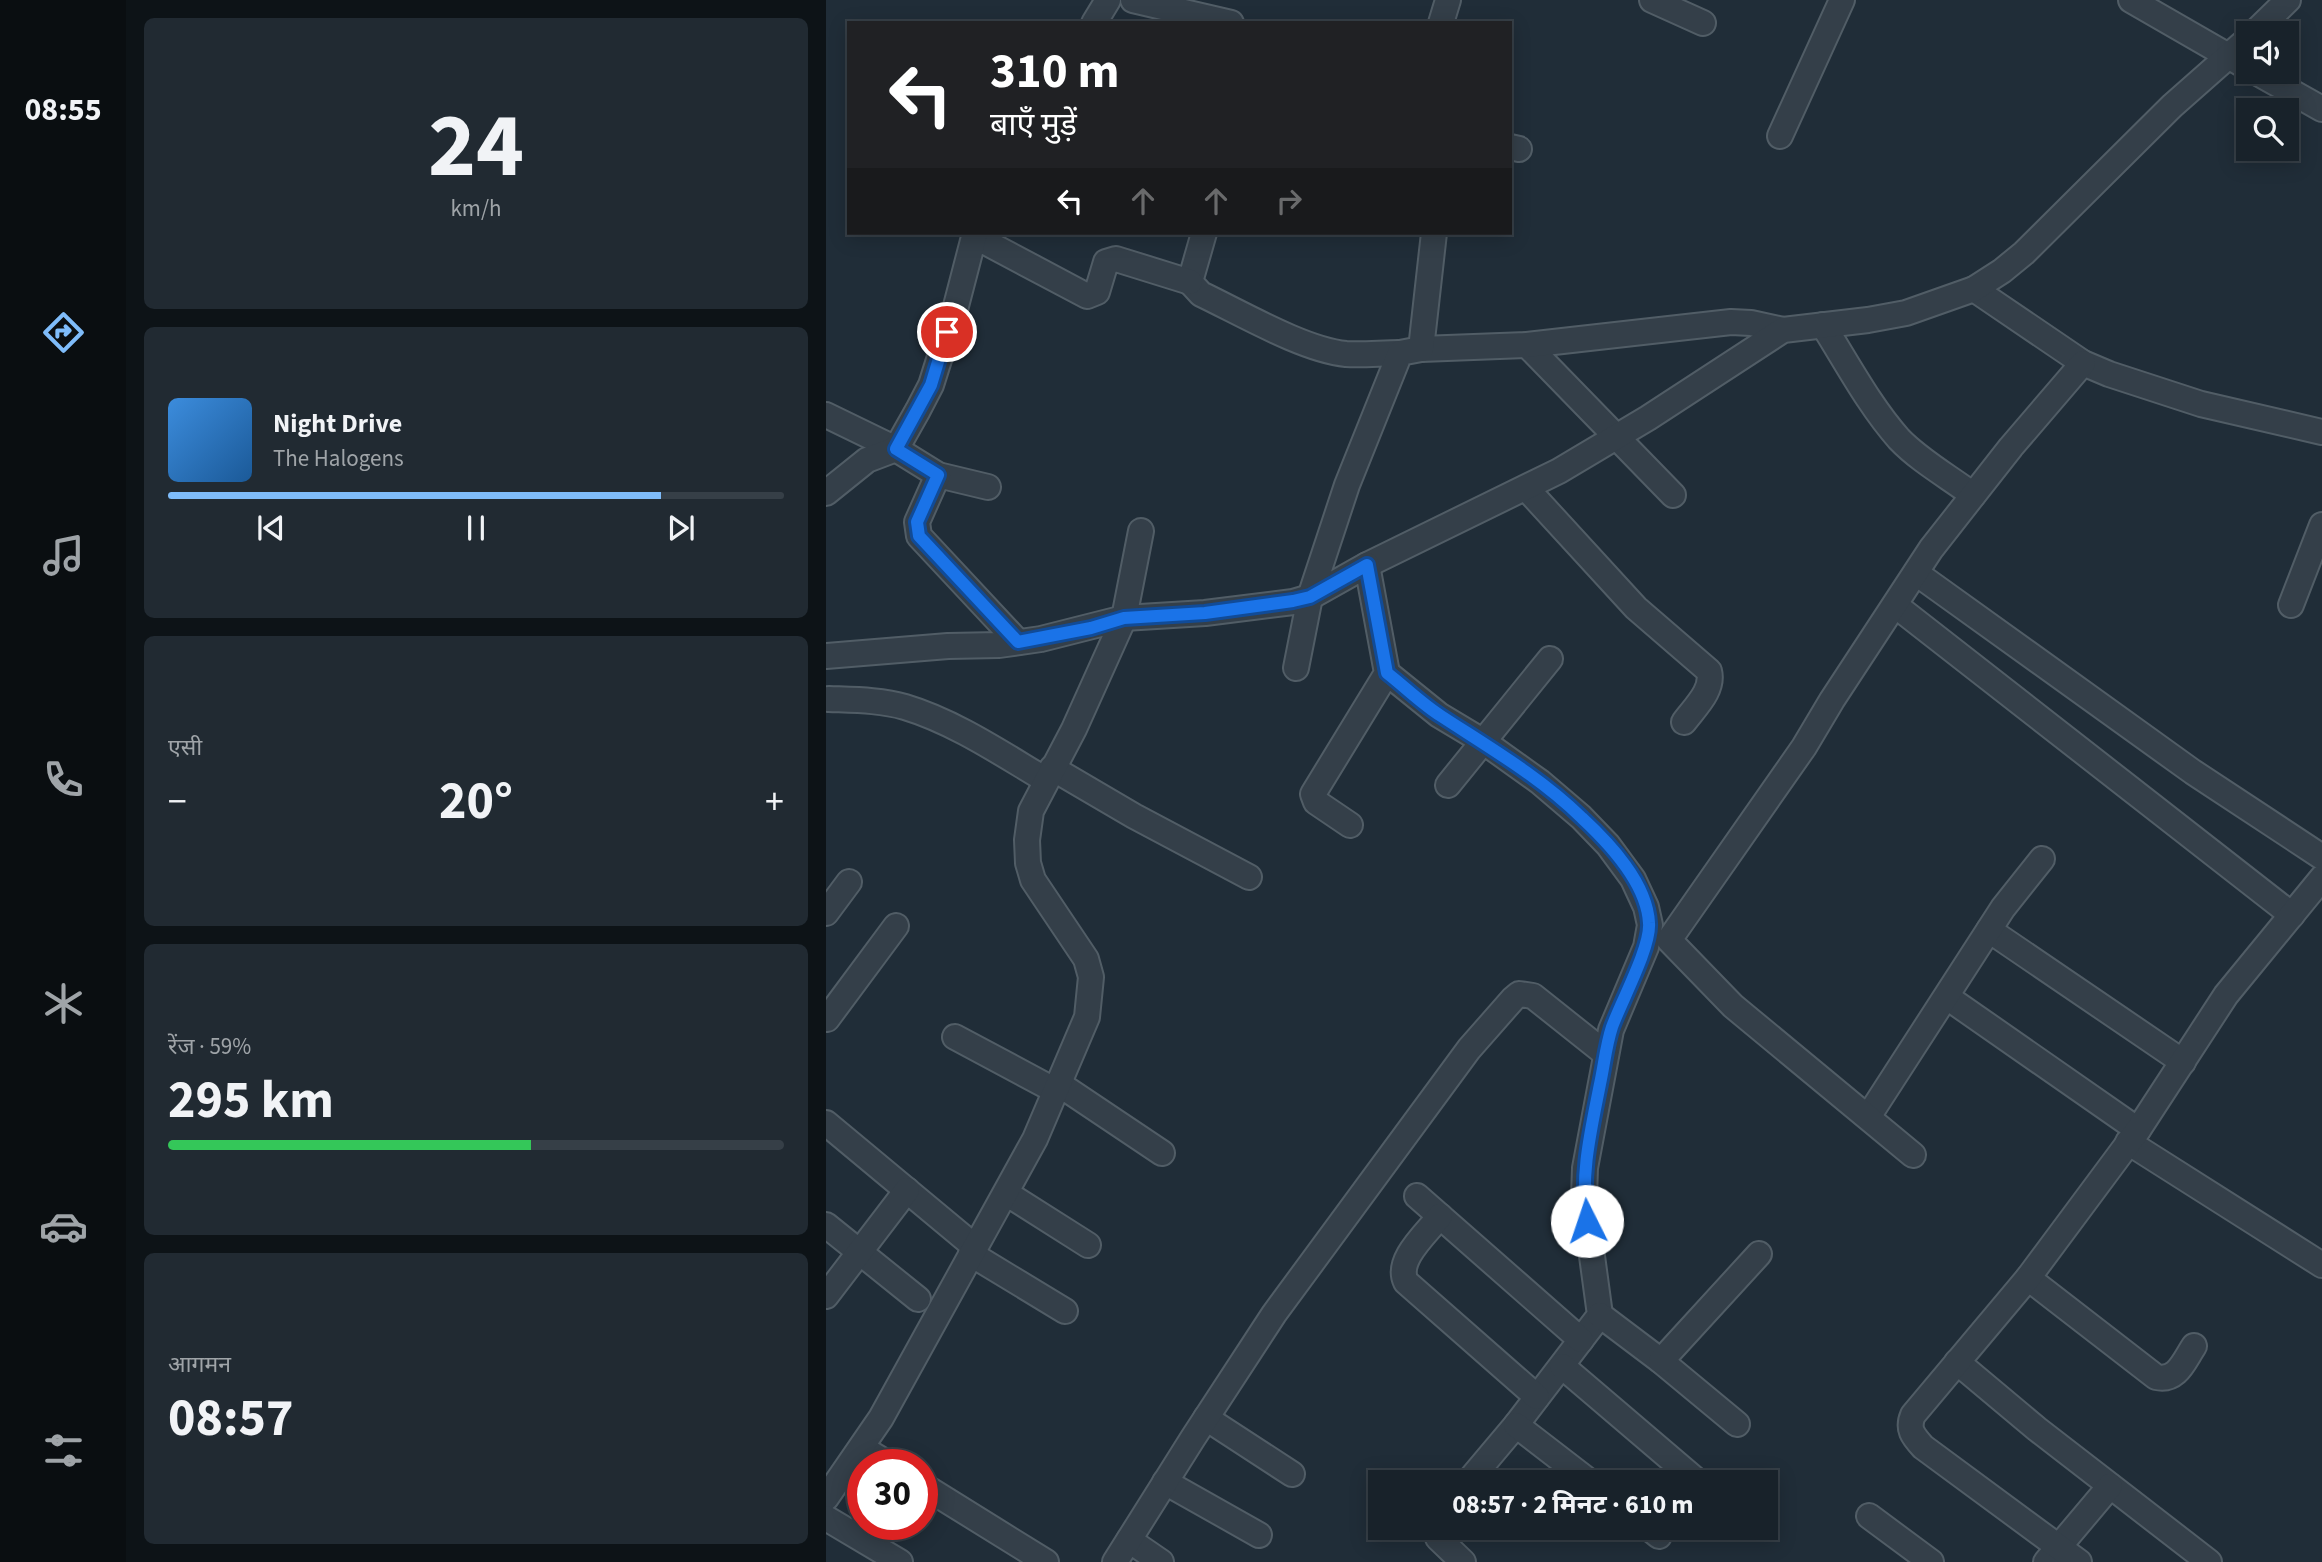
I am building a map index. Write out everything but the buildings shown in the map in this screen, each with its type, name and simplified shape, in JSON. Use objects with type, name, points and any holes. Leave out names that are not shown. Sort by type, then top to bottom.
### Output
[{"type":"street","points":[[1095,21],[1108,0]]},
{"type":"street","points":[[1133,0],[1174,4],[1225,21]]},
{"type":"street","points":[[1442,21],[1448,0]]},
{"type":"street","points":[[1652,0],[1703,23]]},
{"type":"street","points":[[1780,136],[1842,0]]},
{"type":"street","points":[[2131,0],[2236,60]]},
{"type":"street","points":[[2266,21],[2288,0]]},
{"type":"street","points":[[977,235],[1087,296],[1097,292],[1106,262],[1116,258],[1190,282],[1201,295],[1308,344],[1346,354],[1527,345],[1731,322],[1783,330],[1823,325],[1906,313],[1974,289],[2024,253],[2172,106],[2236,64]]},
{"type":"street","points":[[2277,84],[2322,109]]},
{"type":"street","points":[[826,493],[867,460],[896,449],[931,385],[975,235]]},
{"type":"street","points":[[1190,282],[1203,235]]},
{"type":"street","points":[[1296,668],[1310,597],[1347,485],[1410,351],[1434,235]]},
{"type":"street","points":[[1974,289],[2082,363],[2202,404],[2322,432]]},
{"type":"street","points":[[1823,325],[1881,416],[1899,438],[1973,495]]},
{"type":"street","points":[[826,656],[1018,642],[1091,628],[1124,618],[1205,613],[1279,604],[1310,597],[1367,565],[1526,488],[1615,438],[1783,330]]},
{"type":"street","points":[[1527,345],[1673,495]]},
{"type":"street","points":[[1478,1470],[1600,1315],[1584,1197],[1585,1168],[1611,1030],[1646,947],[1804,747],[1832,699],[1931,550],[2011,447],[2082,363]]},
{"type":"street","points":[[826,415],[896,449],[938,475],[988,487]]},
{"type":"street","points":[[938,475],[917,522],[919,536],[1018,642]]},
{"type":"street","points":[[1526,488],[1636,608],[1709,671],[1711,679],[1708,689],[1684,722]]},
{"type":"street","points":[[2291,605],[2322,525]]},
{"type":"street","points":[[828,1490],[862,1448],[1006,1193],[1035,1139],[1087,1017],[1091,977],[1086,959],[1033,880],[1028,863],[1027,840],[1031,811],[1074,729],[1124,618],[1141,531]]},
{"type":"street","points":[[1367,565],[1387,673],[1439,715],[1484,742],[1540,782],[1581,817],[1608,845],[1633,879],[1659,932],[1733,1006],[1913,1155]]},
{"type":"street","points":[[1916,573],[2193,772],[2322,857]]},
{"type":"street","points":[[1895,605],[2292,915]]},
{"type":"street","points":[[1448,785],[1550,659]]},
{"type":"street","points":[[1350,825],[1316,802],[1313,794],[1387,673]]},
{"type":"street","points":[[829,699],[882,702],[919,711],[1049,774],[1249,877]]},
{"type":"street","points":[[1868,1117],[2009,899],[2042,859]]},
{"type":"street","points":[[2079,1562],[2052,1554],[1923,1447],[1914,1437],[1910,1423],[1913,1415],[2028,1279],[2133,1136],[2226,995],[2322,878]]},
{"type":"street","points":[[826,913],[849,882]]},
{"type":"street","points":[[832,1023],[896,926]]},
{"type":"street","points":[[1990,930],[2183,1062]]},
{"type":"street","points":[[1115,1562],[1274,1314],[1469,1049],[1513,999],[1525,993],[1533,996],[1606,1054]]},
{"type":"street","points":[[1947,997],[2133,1136],[2322,1265]]},
{"type":"street","points":[[956,1037],[1058,1087],[1162,1153]]},
{"type":"street","points":[[826,1123],[973,1251],[1065,1311]]},
{"type":"street","points":[[826,1296],[906,1190]]},
{"type":"street","points":[[1006,1193],[1088,1245]]},
{"type":"street","points":[[1417,1196],[1581,1340]]},
{"type":"street","points":[[1440,1216],[1406,1259],[1402,1275],[1406,1282],[1536,1397]]},
{"type":"street","points":[[826,1225],[918,1299]]},
{"type":"street","points":[[1661,1361],[1759,1254]]},
{"type":"street","points":[[2028,1279],[2156,1377],[2174,1376],[2194,1346]]},
{"type":"street","points":[[1600,1315],[1737,1424]]},
{"type":"street","points":[[1957,1362],[2209,1562]]},
{"type":"street","points":[[1562,1366],[1684,1470]]},
{"type":"street","points":[[1206,1418],[1292,1474]]},
{"type":"street","points":[[1516,1425],[1574,1470]]},
{"type":"street","points":[[1165,1482],[1259,1535]]},
{"type":"street","points":[[2052,1554],[2110,1486]]},
{"type":"street","points":[[938,1495],[1046,1562]]},
{"type":"street","points":[[1869,1516],[1931,1562]]},
{"type":"street","points":[[826,1518],[900,1562]]},
{"type":"street","points":[[1129,1540],[1161,1562]]},
{"type":"street","points":[[1440,1540],[1463,1562]]},
{"type":"route","points":[[947,332],[931,385],[896,449],[938,475],[917,522],[919,536],[1018,642],[1091,628],[1124,618],[1205,613],[1293,601],[1310,597],[1367,565],[1387,673],[1439,715],[1484,742],[1540,782],[1581,817],[1608,845],[1633,879],[1646,906],[1650,925],[1646,947],[1611,1030],[1585,1168],[1587,1221]]}]
